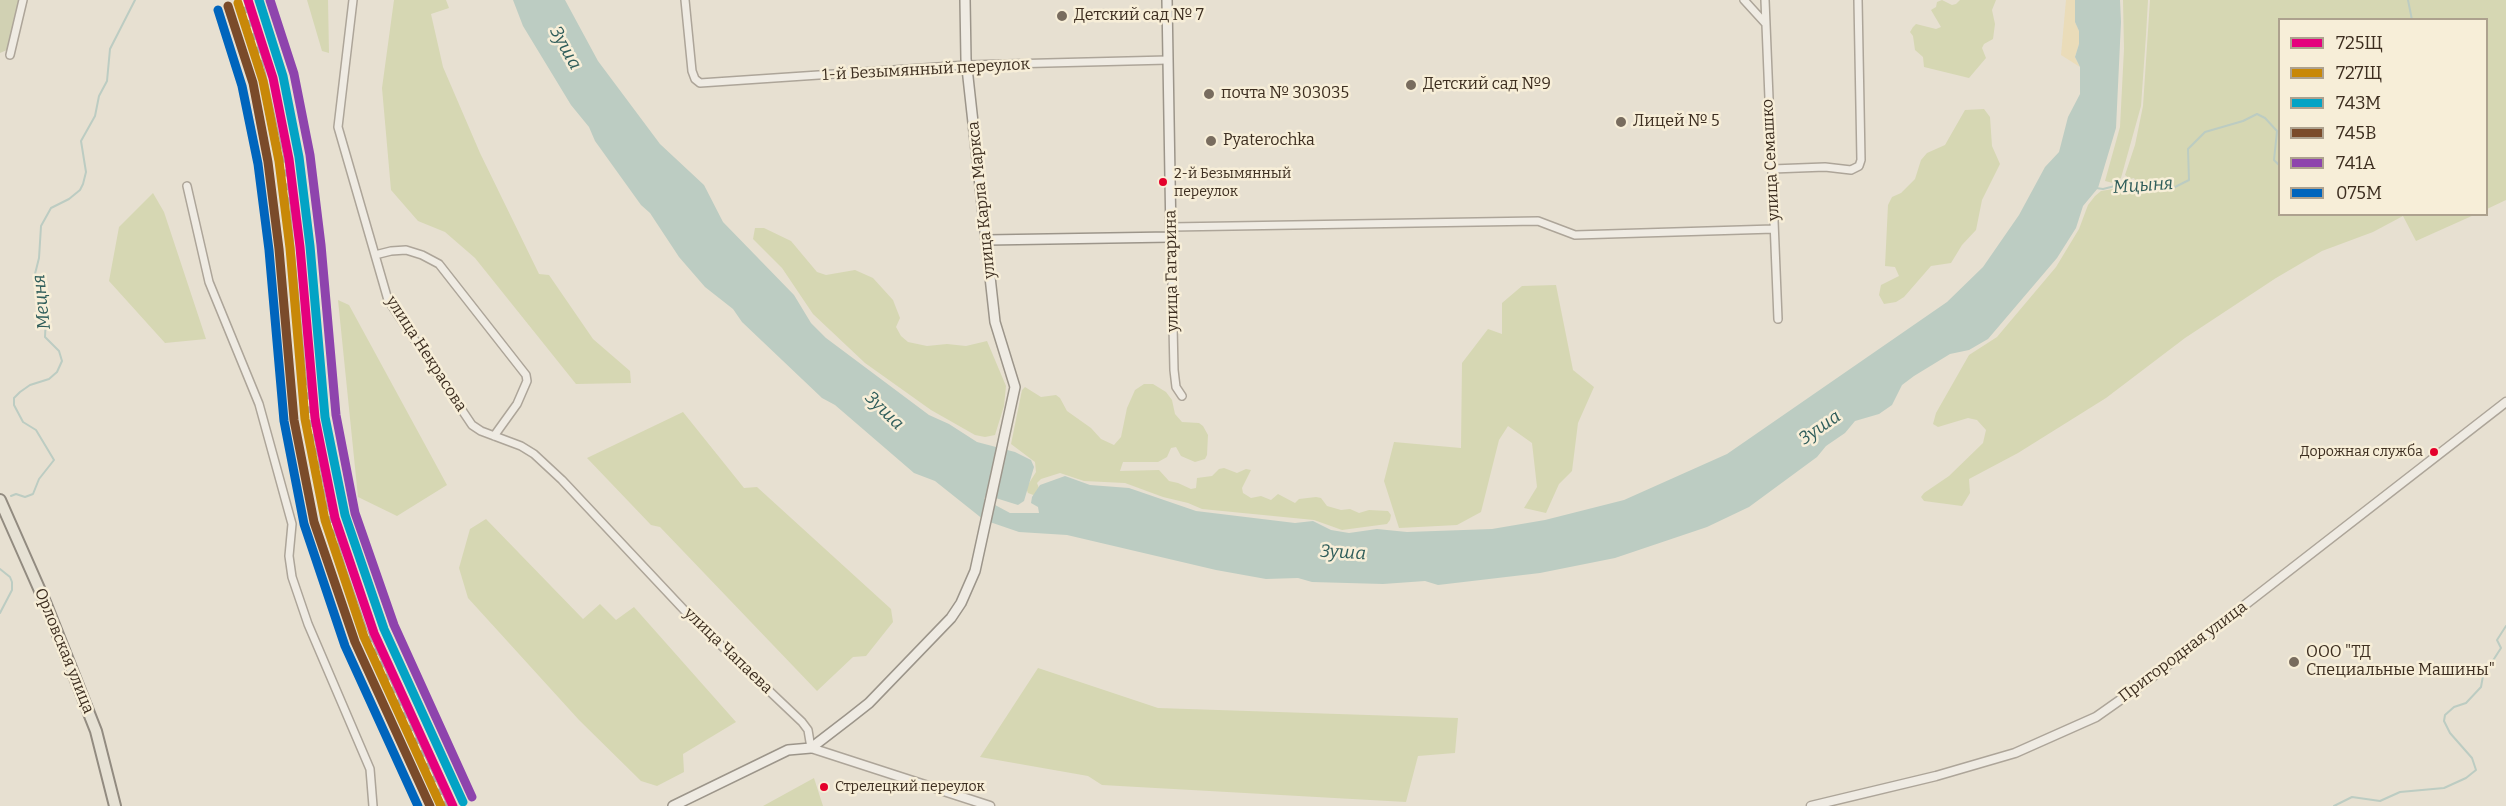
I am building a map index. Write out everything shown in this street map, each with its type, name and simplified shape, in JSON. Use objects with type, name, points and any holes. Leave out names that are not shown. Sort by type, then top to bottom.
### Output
[{"type":"main road","name":"улица Карла Маркса","points":[[812,748],[869,703],[951,618],[960,603],[975,571],[1014,398],[1014,378],[995,322],[967,65],[964,0]]},
{"type":"main road","name":"улица Гагарина","points":[[1167,0],[1171,232]]},
{"type":"main road","points":[[987,240],[1171,232]]},
{"type":"main road","name":"Орловская улица","points":[[0,500],[45,602],[96,731],[110,781],[114,806]]},
{"type":"main road","points":[[673,806],[788,750],[812,748]]},
{"type":"street","points":[[10,56],[23,0]]},
{"type":"street","name":"улица Некрасова","points":[[353,0],[338,127],[388,300],[466,417],[481,431],[495,436]]},
{"type":"street","name":"1-й Безымянный переулок","points":[[685,0],[692,71],[695,79],[700,83],[967,65],[1168,60]]},
{"type":"street","points":[[1744,0],[1765,23]]},
{"type":"street","name":"улица Семашко","points":[[1765,0],[1778,319]]},
{"type":"street","points":[[1772,169],[1825,166],[1851,170],[1859,166],[1861,160],[1858,0]]},
{"type":"street","points":[[187,186],[209,282],[259,404],[292,524],[289,556],[292,577],[308,624],[370,769],[373,806]]},
{"type":"street","points":[[1171,232],[1539,221],[1575,235],[1774,229]]},
{"type":"street","name":"улица Гагарина","points":[[1171,232],[1173,364],[1176,387],[1182,396]]},
{"type":"street","points":[[375,255],[406,250],[439,264],[526,375],[527,381],[517,404],[495,436]]},
{"type":"street","name":"Пригородная улица","points":[[1811,806],[1936,776],[2015,753],[2096,717],[2147,681],[2506,402]]},
{"type":"street","name":"улица Чапаева","points":[[495,436],[521,446],[534,454],[562,480],[687,612],[802,722],[808,730],[812,748]]},
{"type":"street","points":[[812,748],[990,806]]},
{"type":"green space","points":[[0,0],[26,0],[14,47],[0,53]]},
{"type":"green space","points":[[307,0],[328,0],[329,53],[322,51]]},
{"type":"green space","points":[[394,0],[446,0],[449,8],[431,14],[443,67],[480,153],[539,274],[549,275],[593,339],[630,371],[631,383],[576,384],[475,258],[445,232],[418,221],[391,190],[382,88]]},
{"type":"green space","points":[[1942,0],[1952,5],[1960,0],[1996,0],[1992,10],[1995,24],[1993,39],[1984,44],[1982,48],[1986,58],[1969,78],[1924,67],[1923,57],[1915,50],[1913,36],[1910,32],[1916,24],[1936,29],[1941,27],[1931,10],[1936,7],[1937,2]]},
{"type":"green space","points":[[2123,0],[2148,0],[2141,106],[2121,178],[2113,183],[2105,181],[2120,127],[2124,49]]},
{"type":"green space","points":[[2150,0],[2506,0],[2506,200],[2488,209],[2488,18],[2278,18],[2278,216],[2403,216],[2373,232],[2322,251],[2276,278],[2185,338],[2106,398],[2018,453],[1969,479],[1970,493],[1962,506],[1924,501],[1921,497],[1924,493],[1949,476],[1983,443],[1986,430],[1977,420],[1968,418],[1938,427],[1933,424],[1936,413],[1969,355],[1997,337],[2056,267],[2079,229],[2088,205],[2095,196],[2101,191],[2119,188],[2142,192],[2134,178],[2130,179],[2125,175],[2135,145],[2143,106]]},
{"type":"green space","points":[[1984,109],[1990,117],[1992,146],[2000,164],[1982,200],[1976,230],[1962,245],[1951,263],[1931,266],[1904,297],[1896,302],[1884,304],[1879,295],[1881,285],[1899,276],[1895,267],[1885,266],[1888,205],[1892,197],[1901,193],[1915,179],[1921,160],[1927,153],[1945,145],[1965,110]]},
{"type":"green space","points":[[153,193],[164,212],[206,339],[165,343],[109,281],[119,227]]},
{"type":"green space","points":[[2403,216],[2472,216],[2416,241]]},
{"type":"green space","points":[[755,228],[764,228],[791,241],[817,272],[826,275],[855,270],[873,278],[893,300],[900,318],[896,327],[908,342],[927,346],[947,344],[966,346],[987,341],[1006,386],[1004,406],[995,435],[985,437],[975,435],[931,410],[865,363],[813,314],[782,268],[753,239]]},
{"type":"green space","points":[[1556,285],[1573,370],[1594,387],[1578,423],[1572,471],[1559,484],[1546,513],[1524,508],[1537,487],[1532,443],[1508,426],[1499,440],[1481,512],[1457,525],[1399,528],[1384,481],[1394,442],[1461,448],[1462,363],[1488,329],[1502,334],[1502,303],[1522,286]]},
{"type":"green space","points":[[338,300],[349,305],[447,485],[397,516],[358,497]]},
{"type":"green space","points":[[1144,384],[1153,384],[1166,392],[1172,400],[1175,414],[1182,422],[1199,423],[1203,426],[1208,435],[1207,455],[1205,459],[1195,462],[1181,456],[1176,447],[1171,448],[1167,457],[1158,462],[1123,462],[1120,471],[1159,470],[1169,481],[1191,489],[1196,488],[1197,478],[1212,476],[1219,469],[1224,468],[1237,473],[1246,469],[1251,470],[1242,488],[1243,493],[1251,498],[1261,496],[1271,500],[1278,494],[1295,503],[1299,499],[1316,497],[1321,498],[1327,506],[1341,510],[1350,509],[1359,513],[1369,510],[1388,511],[1391,515],[1390,520],[1387,524],[1342,530],[1314,520],[1202,509],[1125,483],[1084,481],[1060,473],[1041,479],[1037,483],[1039,488],[1036,496],[1028,493],[1026,488],[1036,472],[1035,462],[1011,444],[1022,390],[1025,387],[1041,397],[1056,395],[1067,411],[1091,428],[1101,439],[1114,445],[1121,437],[1127,408],[1135,390]]},
{"type":"green space","points":[[683,412],[744,488],[757,487],[891,609],[893,622],[866,656],[853,657],[817,691],[660,527],[651,525],[587,458]]},
{"type":"green space","points":[[486,519],[583,619],[600,604],[616,620],[634,607],[736,722],[683,754],[684,772],[657,786],[641,781],[579,720],[468,598],[459,568],[470,529]]},
{"type":"green space","points":[[1038,668],[1158,708],[1458,718],[1455,753],[1418,756],[1406,802],[1102,785],[1088,776],[980,757]]},
{"type":"green space","points":[[814,778],[823,806],[763,806]]},
{"type":"sand","points":[[2066,0],[2075,0],[2075,22],[2079,31],[2079,44],[2075,57],[2080,67],[2061,55]]},
{"type":"water","name":"Зуша","points":[[513,0],[565,0],[598,61],[660,144],[704,185],[723,222],[794,295],[811,323],[826,338],[929,415],[949,424],[977,442],[1015,452],[1031,460],[1034,467],[1024,501],[1018,505],[986,495],[984,499],[1010,513],[1039,513],[1038,507],[1031,503],[1040,485],[1065,476],[1090,485],[1129,488],[1196,511],[1295,523],[1313,521],[1331,530],[1349,533],[1377,529],[1407,532],[1492,529],[1545,520],[1624,500],[1727,454],[1947,302],[1983,267],[2019,215],[2045,167],[2059,152],[2068,117],[2080,94],[2080,67],[2075,57],[2079,44],[2079,31],[2075,22],[2075,0],[2120,0],[2121,22],[2116,128],[2098,188],[2083,206],[2076,228],[2057,258],[1988,339],[1969,350],[1950,354],[1914,376],[1902,385],[1892,405],[1879,414],[1855,421],[1845,433],[1826,446],[1817,457],[1749,507],[1707,527],[1615,558],[1540,573],[1438,585],[1425,581],[1383,584],[1312,582],[1298,578],[1266,579],[1216,570],[1067,535],[1019,532],[984,520],[935,481],[914,473],[835,405],[822,398],[742,322],[733,309],[705,287],[679,257],[650,213],[641,205],[595,141],[589,127],[571,105],[523,26]]},
{"type":"waterway","name":"Мецня","points":[[11,496],[16,494],[25,497],[33,494],[39,479],[54,460],[36,430],[23,422],[14,405],[14,398],[20,392],[30,385],[49,379],[57,372],[62,361],[59,351],[45,337],[46,316],[37,292],[35,274],[39,258],[41,226],[51,208],[69,199],[80,190],[83,184],[86,172],[81,141],[95,116],[99,96],[107,81],[110,49],[135,0]]},
{"type":"waterway","name":"Мцыня","points":[[2408,0],[2412,18]]},
{"type":"waterway","name":"Мцыня","points":[[2096,188],[2103,189],[2123,184],[2173,188],[2189,180],[2188,149],[2205,132],[2243,121],[2257,114],[2265,118],[2277,131],[2274,160],[2278,164]]},
{"type":"waterway","name":"Мецня","points":[[0,569],[10,577],[12,582],[12,590],[0,613]]},
{"type":"waterway","name":"Мцыня","points":[[2334,806],[2352,797],[2380,801],[2400,792],[2444,788],[2466,778],[2476,770],[2472,758],[2450,733],[2444,721],[2445,715],[2454,707],[2466,703],[2481,687],[2483,676],[2501,648],[2497,640],[2506,626]]},
{"type":"railway","points":[[242,0],[261,61],[285,170],[304,372],[313,440],[326,507],[365,629],[446,806]]},
{"type":"transit line","name":"725Щ","points":[[248,0],[273,78],[289,159],[300,247],[315,418],[335,518],[374,633],[453,806]]},
{"type":"transit line","name":"743М","points":[[259,0],[283,76],[299,157],[310,246],[325,417],[345,515],[384,629],[463,802]]},
{"type":"transit line","name":"741А","points":[[270,0],[294,74],[310,155],[321,245],[336,415],[355,513],[394,625],[472,797]]},
{"type":"transit line","name":"727Щ","points":[[238,3],[263,81],[279,161],[290,248],[305,419],[325,520],[364,637],[441,806]]},
{"type":"transit line","name":"745В","points":[[228,6],[253,83],[268,162],[279,249],[294,420],[314,522],[355,642],[430,806]]},
{"type":"transit line","name":"075М","points":[[218,10],[242,86],[258,164],[269,250],[284,421],[304,524],[345,646],[418,806]]},
{"type":"place","name":"Детский сад № 7","points":[[1062,16]]},
{"type":"place","name":"Детский сад №9","points":[[1411,85]]},
{"type":"place","name":"почта № 303035","points":[[1209,94]]},
{"type":"place","name":"Лицей № 5","points":[[1621,122]]},
{"type":"place","name":"Pyaterochka","points":[[1211,141]]},
{"type":"place","name":"2-й Безымянный переулок","points":[[1163,182]]},
{"type":"place","name":"Дорожная служба","points":[[2434,452]]},
{"type":"place","name":"ООО \"ТД Специальные Машины\"","points":[[2294,662]]},
{"type":"place","name":"Стрелецкий переулок","points":[[824,787]]}]
